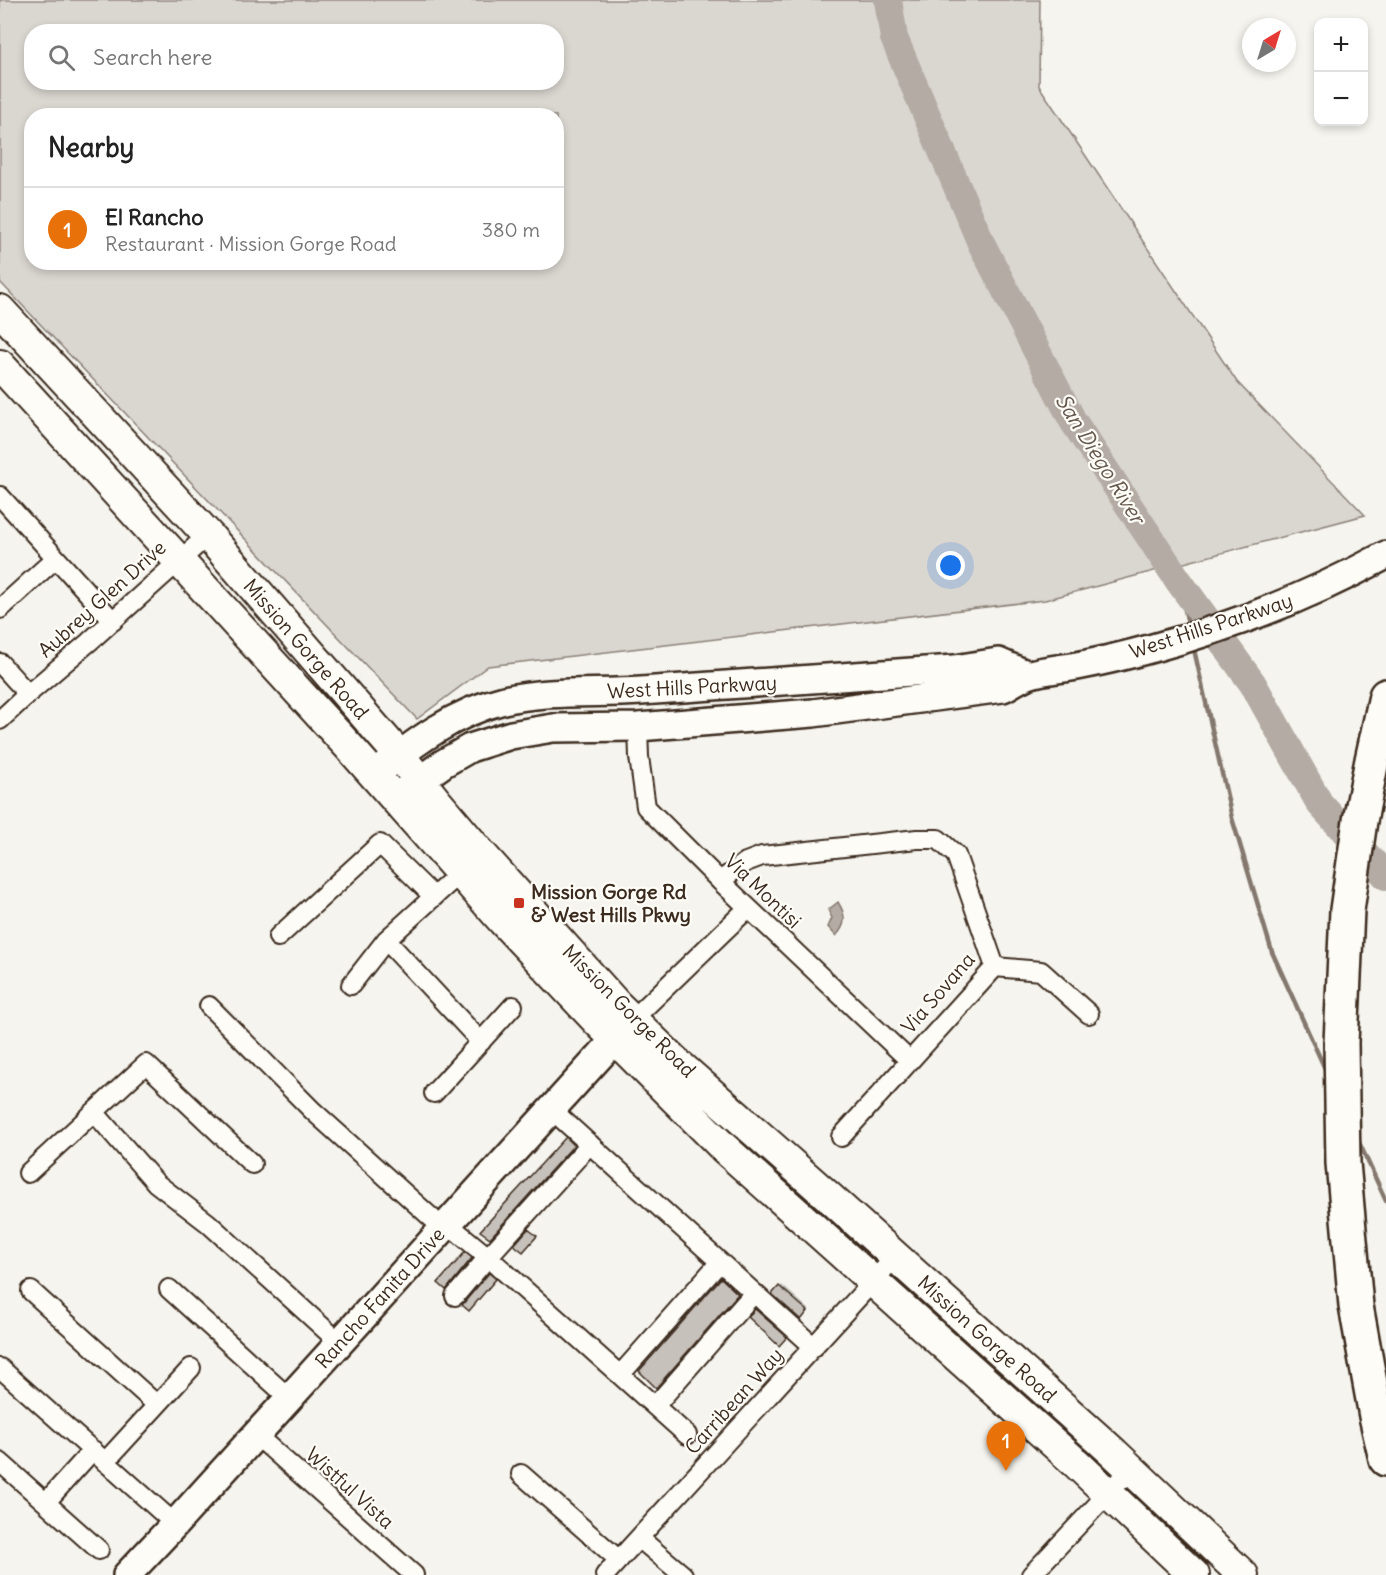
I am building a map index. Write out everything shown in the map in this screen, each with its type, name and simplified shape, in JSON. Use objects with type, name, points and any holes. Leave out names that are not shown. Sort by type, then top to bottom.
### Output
[{"type":"highway","points":[[1386,696],[1360,821],[1347,910],[1341,1043],[1343,1163],[1356,1306],[1386,1459]]},
{"type":"main road","name":"Mission Gorge Road","points":[[0,310],[208,535],[399,755],[724,1148],[957,1356],[1194,1575]]},
{"type":"main road","name":"Mission Gorge Road","points":[[0,365],[375,775],[503,921],[624,1029],[678,1064],[896,1256],[1244,1575]]},
{"type":"main road","name":"West Hills Parkway","points":[[394,798],[470,748],[511,735],[553,728],[638,727],[813,713],[1004,688],[1028,675],[1078,666],[1151,648],[1223,626],[1317,589],[1386,555]]},
{"type":"main road","name":"West Hills Parkway","points":[[375,775],[434,730],[462,715],[503,701],[550,693],[636,692],[955,669],[998,662],[1028,675]]},
{"type":"main road","name":"Rancho Fanita Drive","points":[[127,1575],[624,1029]]},
{"type":"main road","points":[[957,1356],[967,1351],[977,1352],[1016,1386],[1024,1390],[1031,1389],[1037,1384]]},
{"type":"street","points":[[0,496],[113,621]]},
{"type":"street","name":"Aubrey Glen Drive","points":[[0,720],[208,535]]},
{"type":"street","points":[[0,609],[56,558]]},
{"type":"street","points":[[0,663],[28,694]]},
{"type":"street","name":"Via Montisi","points":[[638,727],[639,757],[646,807],[720,882],[909,1060]]},
{"type":"street","name":"Via Sovana","points":[[720,882],[746,862],[762,856],[938,838],[956,855],[995,967],[841,1137]]},
{"type":"street","points":[[278,937],[380,844],[434,897]]},
{"type":"street","points":[[351,985],[386,940],[460,873]]},
{"type":"street","points":[[624,1029],[748,908]]},
{"type":"street","points":[[386,940],[480,1042]]},
{"type":"street","points":[[995,967],[1041,971],[1089,1014]]},
{"type":"street","points":[[209,1006],[313,1111],[446,1226],[488,1257],[687,1435]]},
{"type":"street","points":[[434,1093],[513,1006]]},
{"type":"street","points":[[28,1173],[146,1064],[252,1164]]},
{"type":"street","points":[[552,1110],[814,1347]]},
{"type":"street","points":[[94,1112],[156,1184],[208,1224],[340,1342]]},
{"type":"street","points":[[455,1296],[590,1144]]},
{"type":"street","name":"Carribean Way","points":[[605,1575],[896,1256]]},
{"type":"street","points":[[620,1375],[720,1262]]},
{"type":"street","points":[[169,1289],[290,1398]]},
{"type":"street","points":[[31,1291],[157,1405]]},
{"type":"street","points":[[655,1406],[754,1293]]},
{"type":"street","points":[[0,1368],[175,1524]]},
{"type":"street","points":[[46,1502],[157,1405],[190,1368]]},
{"type":"street","name":"Wistful Vista","points":[[256,1435],[414,1575]]},
{"type":"street","points":[[0,1461],[99,1550]]},
{"type":"street","points":[[1031,1575],[1131,1470]]},
{"type":"street","points":[[521,1474],[619,1560]]},
{"type":"street","points":[[639,1538],[683,1575]]},
{"type":"shaded area","points":[[0,0],[1040,0],[1039,86],[1237,382],[1365,515],[1045,600],[488,666],[417,719],[0,282]]},
{"type":"shaded area","points":[[838,902],[843,911],[844,923],[836,936],[828,927],[832,918],[828,910]]},
{"type":"building","points":[[566,1137],[574,1145],[490,1238],[480,1231]]},
{"type":"building","points":[[528,1229],[537,1236],[523,1252],[514,1245]]},
{"type":"building","points":[[465,1252],[472,1258],[446,1290],[438,1283]]},
{"type":"building","points":[[489,1273],[496,1279],[469,1311],[462,1305]]},
{"type":"building","points":[[721,1278],[738,1294],[656,1388],[639,1371]]},
{"type":"building","points":[[779,1286],[808,1311],[801,1320],[772,1294]]},
{"type":"building","points":[[755,1309],[787,1337],[779,1346],[748,1317]]},
{"type":"waterway","name":"San Diego River","points":[[888,0],[894,38],[981,243],[1073,421],[1178,580],[1253,684],[1320,804],[1386,876]]},
{"type":"waterway","points":[[1178,580],[1189,628]]},
{"type":"waterway","points":[[1193,645],[1232,818],[1272,952],[1326,1071]]},
{"type":"waterway","points":[[1357,1138],[1386,1201]]},
{"type":"place","name":"Mission Gorge Rd & West Hills Pkwy","points":[[519,903]]},
{"type":"place","name":"El Rancho","points":[[1006,1471]]}]
